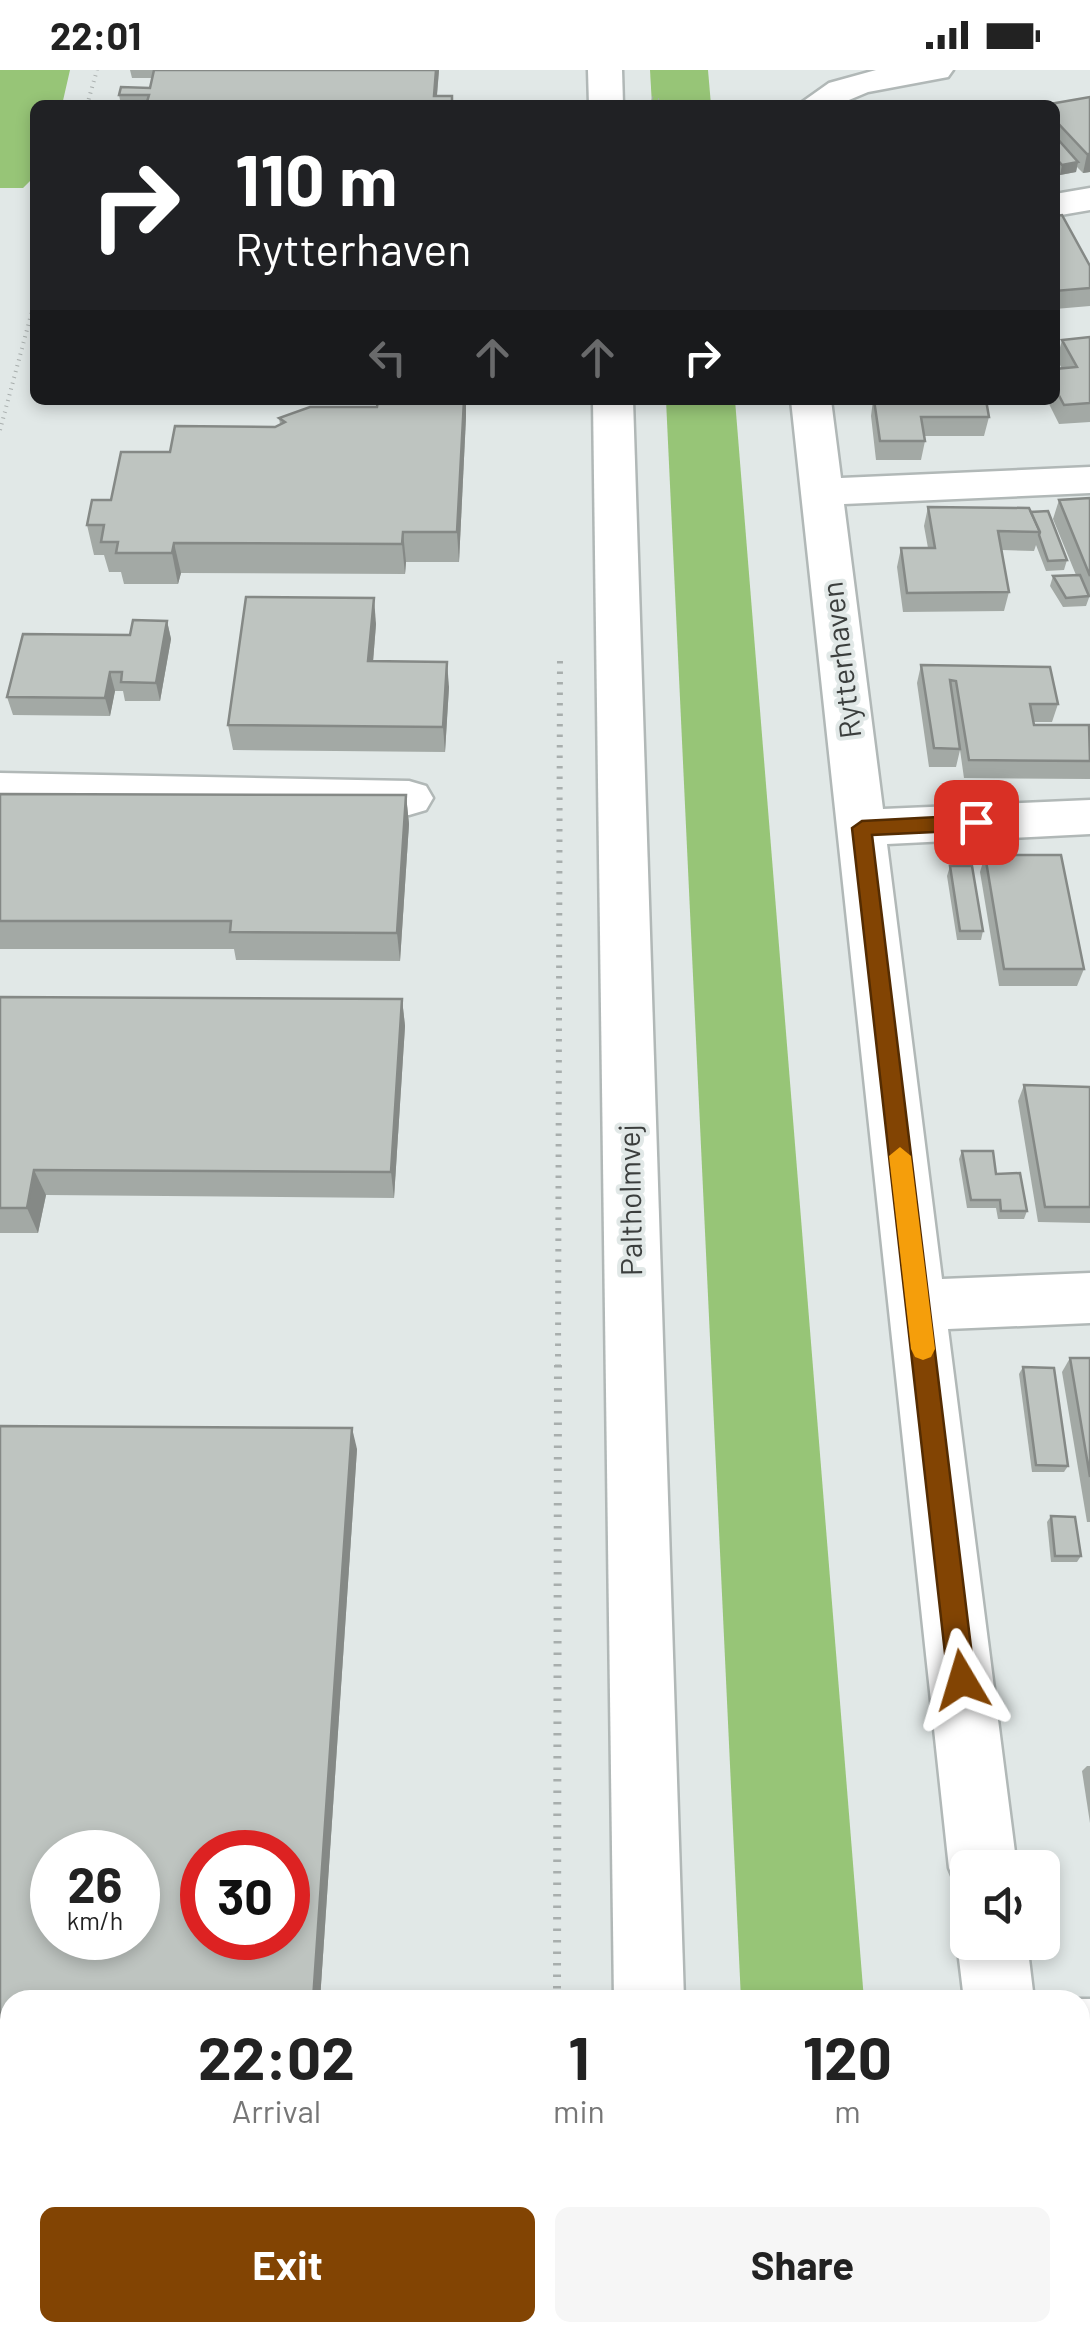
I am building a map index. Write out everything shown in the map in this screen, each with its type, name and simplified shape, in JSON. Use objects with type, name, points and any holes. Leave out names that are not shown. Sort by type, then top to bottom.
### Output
[{"type":"street","points":[[605,70],[606,100]]},
{"type":"street","points":[[820,100],[872,82],[936,70]]},
{"type":"street","points":[[1060,204],[1090,199]]},
{"type":"street","name":"Paltholmvej","points":[[613,405],[649,1990]]},
{"type":"street","name":"Rytterhaven","points":[[812,405],[981,1850]]},
{"type":"street","points":[[822,492],[1090,480]]},
{"type":"street","points":[[0,790],[409,798]]},
{"type":"street","points":[[862,828],[1090,817]]},
{"type":"street","points":[[918,1305],[1090,1298]]},
{"type":"street","points":[[994,1960],[998,1990]]},
{"type":"path","points":[[89,100],[97,70]]},
{"type":"path","points":[[0,430],[30,319]]},
{"type":"path","points":[[557,1990],[560,636]]},
{"type":"green space","points":[[0,70],[70,70],[63,100],[30,100],[30,181],[23,188],[0,188]]},
{"type":"green space","points":[[650,70],[708,70],[711,100],[652,100]]},
{"type":"green space","points":[[666,405],[735,405],[863,1990],[741,1990]]},
{"type":"building","points":[[154,70],[436,70],[434,96],[452,96],[452,100],[148,100],[149,95],[119,95],[121,87],[150,88]]},
{"type":"building","points":[[1090,97],[1090,154],[1060,125],[1060,102]]},
{"type":"building","points":[[1060,142],[1078,162],[1060,163]]},
{"type":"building","points":[[1060,215],[1090,266],[1090,288],[1060,291]]},
{"type":"building","points":[[1090,337],[1090,403],[1064,405],[1060,397],[1060,369],[1077,367],[1062,340]]},
{"type":"building","points":[[464,405],[457,532],[403,532],[402,544],[174,543],[172,553],[116,553],[118,542],[101,542],[104,525],[87,525],[92,500],[111,500],[121,452],[170,452],[175,426],[275,427],[285,422],[279,418],[310,407]]},
{"type":"building","points":[[875,405],[987,405],[989,417],[921,417],[925,441],[880,441]]},
{"type":"building","points":[[1090,498],[1090,576],[1059,500]]},
{"type":"building","points":[[928,507],[1029,508],[1040,532],[998,531],[1009,592],[907,593],[901,548],[935,548]]},
{"type":"building","points":[[1048,511],[1067,560],[1048,561],[1031,512]]},
{"type":"building","points":[[1080,575],[1089,596],[1066,598],[1053,576]]},
{"type":"building","points":[[246,597],[374,598],[368,661],[447,662],[443,727],[228,725]]},
{"type":"building","points":[[133,620],[167,621],[156,683],[121,682],[122,672],[110,672],[105,698],[7,697],[23,634],[130,635]]},
{"type":"building","points":[[921,665],[1050,667],[1058,704],[1030,704],[1034,725],[1089,725],[1090,761],[969,760],[956,681],[950,680],[960,749],[934,748]]},
{"type":"building","points":[[0,794],[406,795],[397,933],[230,932],[231,921],[0,921]]},
{"type":"building","points":[[985,855],[1061,855],[1084,969],[1004,969]]},
{"type":"building","points":[[950,866],[972,866],[983,931],[960,931]]},
{"type":"building","points":[[0,997],[402,999],[391,1172],[34,1170],[27,1208],[0,1208]]},
{"type":"building","points":[[1024,1085],[1090,1087],[1090,1207],[1045,1207]]},
{"type":"building","points":[[962,1151],[993,1151],[996,1174],[1020,1173],[1027,1211],[1001,1211],[1000,1200],[971,1200]]},
{"type":"building","points":[[1070,1358],[1090,1358],[1090,1477]]},
{"type":"building","points":[[1023,1367],[1054,1368],[1068,1466],[1036,1465]]},
{"type":"building","points":[[0,1426],[352,1428],[314,1990],[0,1990]]},
{"type":"building","points":[[1051,1516],[1075,1517],[1081,1556],[1055,1556]]},
{"type":"slow traffic","points":[[900,1156],[923,1349]]},
{"type":"route","points":[[962,1680],[862,828],[976,822]]}]
